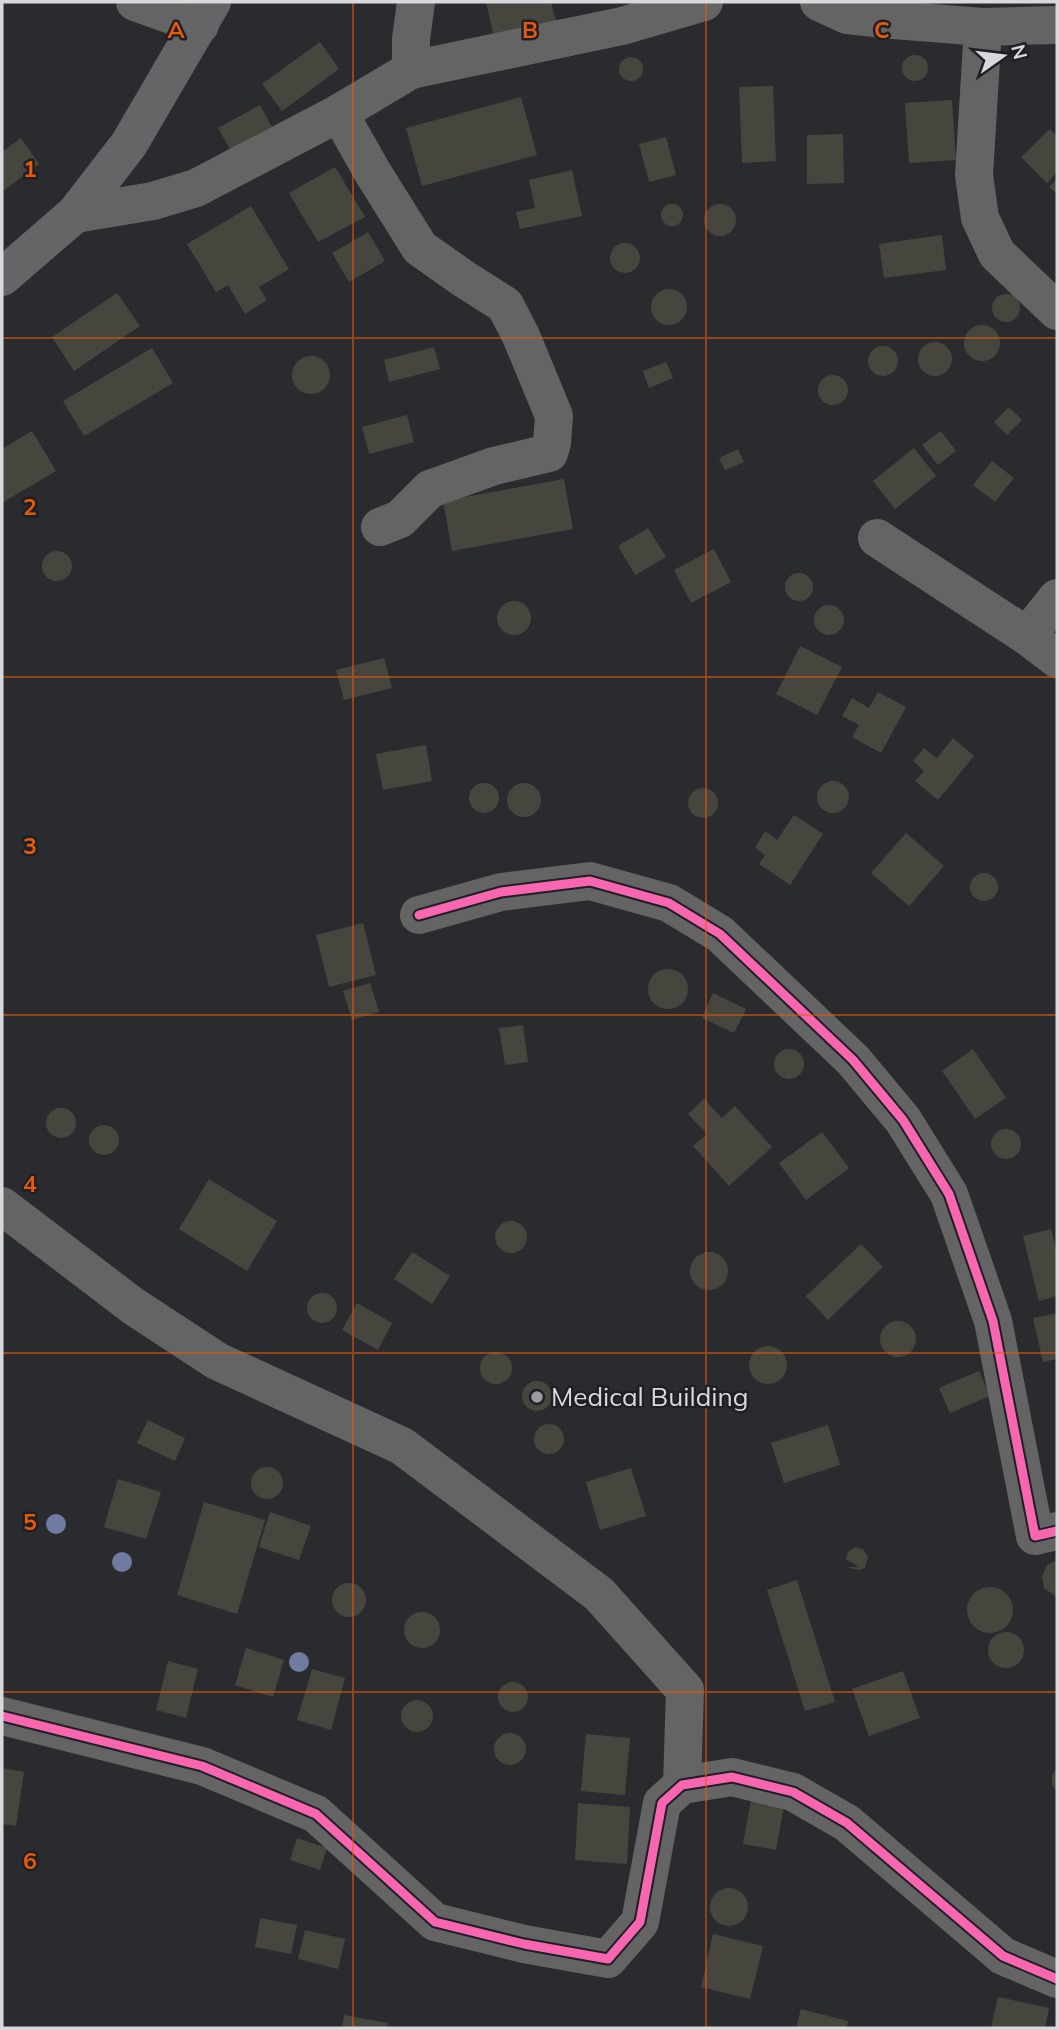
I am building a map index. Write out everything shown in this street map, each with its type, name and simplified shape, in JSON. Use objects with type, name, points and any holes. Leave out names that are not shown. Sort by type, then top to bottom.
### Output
[{"type":"main road","points":[[2,277],[75,214],[129,144],[206,13]]},
{"type":"street","points":[[135,2],[206,13]]},
{"type":"street","points":[[411,71],[411,39],[416,2]]},
{"type":"street","points":[[75,214],[153,201],[196,188],[339,113],[411,71],[622,26],[704,2]]},
{"type":"street","points":[[819,2],[847,15],[983,27],[1057,25]]},
{"type":"street","points":[[983,27],[974,175],[980,218],[997,254],[1057,311]]},
{"type":"street","points":[[339,113],[420,248],[505,305],[521,336],[554,416],[549,453],[494,466],[430,489],[400,519],[380,527]]},
{"type":"street","points":[[877,538],[1027,636],[1057,659]]},
{"type":"street","points":[[1027,636],[1057,598]]},
{"type":"street","points":[[419,915],[501,892],[590,881],[668,903],[720,934],[853,1060],[903,1120],[949,1194],[993,1321],[1035,1536],[1057,1531]]},
{"type":"street","points":[[2,1206],[133,1306],[217,1361],[402,1446],[599,1594],[685,1690],[682,1785]]},
{"type":"street","points":[[2,1716],[202,1766],[316,1814],[435,1922],[524,1944],[608,1959],[640,1923],[662,1803],[682,1785],[732,1777],[793,1792],[847,1823],[1003,1956],[1057,1979]]},
{"type":"building","points":[[486,2],[551,2],[556,21],[494,37]]},
{"type":"building","points":[[320,42],[339,69],[282,111],[262,84]]},
{"type":"building","points":[[915,55],[924,59],[928,68],[924,77],[915,81],[906,77],[902,68],[906,59]]},
{"type":"building","points":[[631,57],[640,60],[643,69],[640,78],[631,81],[622,78],[619,69],[622,60]]},
{"type":"building","points":[[773,86],[776,161],[742,163],[739,87]]},
{"type":"building","points":[[521,97],[537,155],[422,186],[406,128]]},
{"type":"building","points":[[952,100],[956,160],[909,163],[905,103]]},
{"type":"building","points":[[260,105],[272,127],[230,149],[218,128]]},
{"type":"building","points":[[1050,129],[1057,136],[1057,172],[1047,183],[1021,157]]},
{"type":"building","points":[[843,134],[844,183],[807,184],[807,135]]},
{"type":"building","points":[[666,137],[676,175],[649,182],[639,144]]},
{"type":"building","points":[[21,138],[39,164],[2,192],[2,152]]},
{"type":"building","points":[[335,167],[365,217],[318,242],[289,193]]},
{"type":"building","points":[[572,170],[582,216],[520,229],[516,212],[535,208],[529,180]]},
{"type":"building","points":[[1057,179],[1057,194],[1049,187]]},
{"type":"building","points":[[668,204],[676,204],[683,211],[683,219],[676,226],[668,226],[661,219],[661,211]]},
{"type":"building","points":[[720,204],[731,209],[736,220],[731,231],[720,236],[709,231],[704,220],[709,209]]},
{"type":"building","points":[[251,206],[289,269],[259,287],[267,300],[245,314],[228,285],[216,292],[187,244]]},
{"type":"building","points":[[368,232],[385,261],[349,282],[332,253]]},
{"type":"building","points":[[942,235],[946,270],[884,278],[879,244]]},
{"type":"building","points":[[625,243],[636,247],[640,258],[636,269],[625,273],[614,269],[610,258],[614,247]]},
{"type":"building","points":[[669,289],[682,294],[687,307],[682,320],[669,325],[656,320],[651,307],[656,294]]},
{"type":"building","points":[[117,293],[140,326],[74,371],[52,337]]},
{"type":"building","points":[[1006,294],[1016,298],[1020,308],[1016,318],[1006,322],[996,318],[992,308],[996,298]]},
{"type":"building","points":[[982,325],[995,330],[1000,343],[995,356],[982,361],[969,356],[964,343],[969,330]]},
{"type":"building","points":[[935,342],[947,347],[952,359],[947,371],[935,376],[923,371],[918,359],[923,347]]},
{"type":"building","points":[[883,346],[889,347],[897,355],[897,367],[889,375],[883,376],[877,375],[869,367],[868,361],[869,355],[877,347]]},
{"type":"building","points":[[434,347],[440,369],[389,382],[384,360]]},
{"type":"building","points":[[152,348],[173,383],[84,436],[63,401]]},
{"type":"building","points":[[311,356],[324,362],[330,375],[324,388],[311,394],[298,388],[292,375],[298,362]]},
{"type":"building","points":[[666,362],[673,378],[649,388],[643,371]]},
{"type":"building","points":[[833,375],[839,376],[847,384],[847,396],[839,404],[833,405],[827,404],[819,396],[818,390],[819,384],[827,376]]},
{"type":"building","points":[[1009,407],[1022,420],[1007,435],[994,422]]},
{"type":"building","points":[[407,415],[414,442],[369,454],[362,427]]},
{"type":"building","points":[[32,431],[56,471],[2,503],[2,449]]},
{"type":"building","points":[[941,431],[956,451],[938,465],[922,445]]},
{"type":"building","points":[[914,448],[936,476],[895,509],[873,481]]},
{"type":"building","points":[[738,449],[744,462],[725,470],[719,458]]},
{"type":"building","points":[[992,461],[1014,478],[995,502],[973,485]]},
{"type":"building","points":[[564,479],[573,529],[452,551],[443,501]]},
{"type":"building","points":[[648,528],[666,557],[635,575],[618,546]]},
{"type":"building","points":[[714,549],[731,582],[691,603],[674,570]]},
{"type":"building","points":[[57,551],[63,552],[71,560],[71,572],[63,580],[57,581],[51,580],[43,572],[42,566],[43,560],[51,552]]},
{"type":"building","points":[[799,573],[809,577],[813,587],[809,597],[799,601],[789,597],[785,587],[789,577]]},
{"type":"building","points":[[514,601],[526,606],[531,618],[526,630],[514,635],[502,630],[497,618],[502,606]]},
{"type":"building","points":[[829,605],[835,606],[843,614],[843,626],[835,634],[829,635],[823,634],[815,626],[814,620],[815,614],[823,606]]},
{"type":"building","points":[[800,646],[842,667],[817,715],[776,694]]},
{"type":"building","points":[[384,658],[392,688],[344,700],[336,670]]},
{"type":"building","points":[[878,692],[906,707],[881,753],[852,737],[859,725],[842,716],[852,698],[869,708]]},
{"type":"building","points":[[953,738],[974,756],[938,800],[915,781],[924,771],[913,761],[924,748],[937,758]]},
{"type":"building","points":[[426,745],[432,781],[383,790],[376,754]]},
{"type":"building","points":[[833,781],[844,786],[849,797],[844,808],[833,813],[822,808],[817,797],[822,786]]},
{"type":"building","points":[[484,783],[495,787],[499,798],[495,809],[484,813],[473,809],[469,798],[473,787]]},
{"type":"building","points":[[524,783],[536,788],[541,800],[536,812],[524,817],[512,812],[507,800],[512,788]]},
{"type":"building","points":[[703,788],[709,789],[717,797],[717,809],[709,817],[703,818],[697,817],[689,809],[688,803],[689,797],[697,789]]},
{"type":"building","points":[[794,815],[823,834],[790,885],[759,864],[765,855],[755,848],[765,831],[777,840]]},
{"type":"building","points":[[906,833],[944,866],[909,906],[871,873]]},
{"type":"building","points":[[984,873],[994,877],[998,887],[994,897],[984,901],[974,897],[970,887],[974,877]]},
{"type":"building","points":[[363,923],[376,975],[329,987],[316,935]]},
{"type":"building","points":[[668,969],[676,970],[682,975],[687,981],[687,997],[682,1003],[676,1008],[668,1009],[660,1008],[654,1003],[649,997],[648,989],[649,981],[654,975],[660,970]]},
{"type":"building","points":[[370,983],[379,1012],[352,1020],[343,991]]},
{"type":"building","points":[[713,993],[746,1009],[734,1033],[702,1018]]},
{"type":"building","points":[[523,1025],[528,1062],[505,1065],[499,1028]]},
{"type":"building","points":[[789,1049],[800,1053],[804,1064],[800,1075],[789,1079],[778,1075],[774,1064],[778,1053]]},
{"type":"building","points":[[973,1049],[1006,1098],[975,1119],[942,1071]]},
{"type":"building","points":[[704,1099],[722,1118],[735,1106],[772,1147],[729,1186],[693,1146],[707,1134],[688,1114]]},
{"type":"building","points":[[61,1108],[72,1112],[76,1123],[72,1134],[61,1138],[50,1134],[46,1123],[50,1112]]},
{"type":"building","points":[[104,1125],[115,1129],[119,1140],[115,1151],[104,1155],[93,1151],[89,1140],[93,1129]]},
{"type":"building","points":[[1006,1129],[1012,1130],[1020,1138],[1020,1150],[1012,1158],[1006,1159],[1000,1158],[992,1150],[991,1144],[992,1138],[1000,1130]]},
{"type":"building","points":[[822,1132],[849,1168],[806,1200],[779,1163]]},
{"type":"building","points":[[209,1179],[277,1221],[247,1271],[179,1229]]},
{"type":"building","points":[[511,1221],[522,1226],[527,1237],[522,1248],[511,1253],[500,1248],[495,1237],[500,1226]]},
{"type":"building","points":[[1051,1229],[1057,1253],[1057,1296],[1039,1301],[1023,1236]]},
{"type":"building","points":[[861,1244],[883,1267],[828,1320],[806,1296]]},
{"type":"building","points":[[412,1252],[450,1276],[432,1304],[394,1279]]},
{"type":"building","points":[[709,1252],[722,1258],[728,1271],[722,1284],[709,1290],[696,1284],[690,1271],[696,1258]]},
{"type":"building","points":[[322,1293],[333,1297],[337,1308],[333,1319],[322,1323],[311,1319],[307,1308],[311,1297]]},
{"type":"building","points":[[357,1303],[392,1323],[378,1350],[342,1330]]},
{"type":"building","points":[[1057,1313],[1057,1359],[1043,1362],[1033,1318]]},
{"type":"building","points":[[898,1321],[911,1326],[916,1339],[911,1352],[898,1357],[885,1352],[880,1339],[885,1326]]},
{"type":"building","points":[[768,1346],[781,1352],[787,1365],[781,1378],[768,1384],[755,1378],[749,1365],[755,1352]]},
{"type":"building","points":[[496,1352],[507,1357],[512,1368],[507,1379],[496,1384],[485,1379],[480,1368],[485,1357]]},
{"type":"building","points":[[979,1371],[990,1396],[950,1413],[939,1388]]},
{"type":"building","name":"Medical Building","points":[[537,1381],[548,1385],[552,1396],[548,1407],[537,1411],[526,1407],[522,1396],[526,1385]]},
{"type":"building","points":[[148,1420],[185,1438],[175,1461],[137,1443]]},
{"type":"building","name":"Medical Building","points":[[549,1424],[560,1428],[564,1439],[560,1450],[549,1454],[538,1450],[534,1439],[538,1428]]},
{"type":"building","points":[[828,1425],[840,1465],[784,1483],[771,1443]]},
{"type":"building","points":[[267,1467],[278,1472],[283,1483],[278,1494],[267,1499],[256,1494],[251,1483],[256,1472]]},
{"type":"building","points":[[631,1468],[646,1516],[600,1530],[586,1482]]},
{"type":"building","points":[[118,1479],[161,1492],[146,1539],[104,1527]]},
{"type":"building","points":[[204,1502],[265,1520],[237,1614],[177,1595]]},
{"type":"building","points":[[270,1512],[311,1526],[299,1560],[259,1547]]},
{"type":"building","points":[[855,1547],[863,1549],[868,1557],[865,1568],[859,1570],[846,1567],[859,1567],[846,1559],[848,1552]]},
{"type":"building","points":[[1057,1560],[1057,1597],[1044,1588],[1042,1576],[1047,1565]]},
{"type":"building","points":[[797,1580],[835,1702],[805,1711],[767,1590]]},
{"type":"building","points":[[349,1583],[361,1588],[366,1600],[361,1612],[349,1617],[337,1612],[332,1600],[337,1588]]},
{"type":"building","points":[[990,1587],[1007,1593],[1013,1610],[1007,1627],[990,1633],[973,1627],[967,1610],[973,1593]]},
{"type":"building","points":[[422,1612],[435,1617],[440,1630],[435,1643],[422,1648],[409,1643],[404,1630],[409,1617]]},
{"type":"building","points":[[1006,1632],[1018,1638],[1024,1650],[1018,1662],[1006,1668],[994,1662],[988,1650],[994,1638]]},
{"type":"building","points":[[246,1648],[284,1660],[273,1697],[235,1685]]},
{"type":"building","points":[[168,1661],[198,1669],[186,1718],[156,1710]]},
{"type":"building","points":[[312,1669],[345,1678],[331,1730],[297,1720]]},
{"type":"building","points":[[903,1671],[920,1718],[869,1736],[852,1689]]},
{"type":"building","points":[[513,1682],[524,1686],[528,1697],[524,1708],[513,1712],[502,1708],[498,1697],[502,1686]]},
{"type":"building","points":[[417,1700],[428,1705],[433,1716],[428,1727],[417,1732],[406,1727],[401,1716],[406,1705]]},
{"type":"building","points":[[510,1733],[521,1738],[526,1749],[521,1760],[510,1765],[499,1760],[494,1749],[499,1738]]},
{"type":"building","points":[[586,1734],[630,1738],[625,1795],[581,1791]]},
{"type":"building","points":[[2,1768],[24,1772],[16,1826],[2,1824]]},
{"type":"building","points":[[1057,1768],[1057,1792],[1052,1785],[1052,1775]]},
{"type":"building","points":[[751,1800],[784,1806],[776,1850],[743,1844]]},
{"type":"building","points":[[578,1803],[630,1807],[627,1864],[575,1860]]},
{"type":"building","points":[[297,1838],[327,1848],[320,1870],[290,1860]]},
{"type":"building","points":[[729,1888],[743,1893],[748,1907],[743,1921],[729,1926],[715,1921],[710,1907],[715,1893]]},
{"type":"building","points":[[260,1918],[297,1925],[291,1954],[255,1947]]},
{"type":"building","points":[[305,1930],[345,1939],[338,1969],[298,1959]]},
{"type":"building","points":[[713,1934],[763,1946],[750,1999],[701,1987]]},
{"type":"building","points":[[998,1997],[1049,2008],[1045,2028],[991,2028]]},
{"type":"building","points":[[801,2009],[848,2021],[847,2028],[796,2028]]},
{"type":"building","points":[[344,2015],[388,2023],[387,2028],[342,2028]]},
{"type":"cycle path","points":[[419,915],[501,892],[590,881],[669,903],[720,934],[853,1060],[903,1120],[949,1194],[993,1321],[1035,1536],[1057,1531]]},
{"type":"cycle path","points":[[2,1716],[202,1766],[316,1814],[435,1922],[524,1944],[608,1959],[640,1922],[662,1803],[682,1785],[732,1777],[793,1792],[847,1823],[1003,1956],[1057,1979]]},
{"type":"place","name":"Medical Building","points":[[537,1397]]}]
